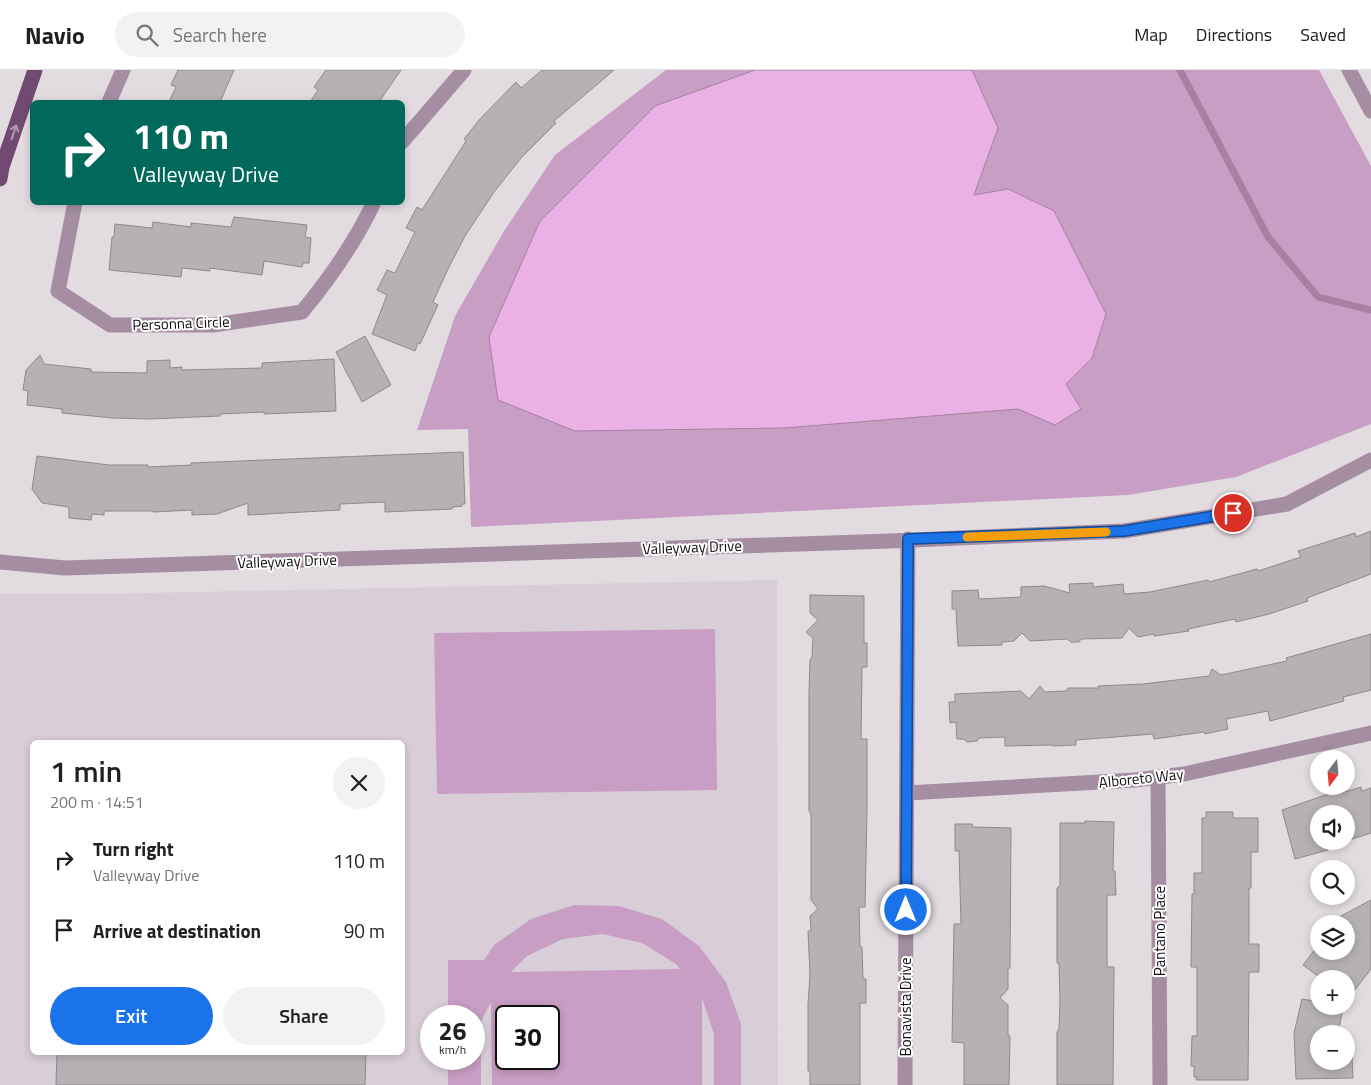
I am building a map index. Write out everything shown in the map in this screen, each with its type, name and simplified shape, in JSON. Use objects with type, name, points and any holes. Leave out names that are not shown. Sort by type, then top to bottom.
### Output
[{"type":"main road","points":[[0,179],[2,167],[35,70]]},
{"type":"street","points":[[110,100],[124,70]]},
{"type":"street","points":[[405,139],[464,70]]},
{"type":"street","points":[[1349,70],[1371,111]]},
{"type":"street","name":"Personna Circle","points":[[74,205],[58,291],[110,325],[213,325],[302,312],[330,278],[367,218],[373,205]]},
{"type":"street","name":"Valleyway Drive","points":[[0,562],[65,568],[1124,531],[1287,504],[1371,460]]},
{"type":"street","name":"Bonavista Drive","points":[[904,1085],[908,539]]},
{"type":"street","name":"Alboreto Way","points":[[907,793],[1158,778],[1371,733]]},
{"type":"street","name":"Pantano Place","points":[[1158,778],[1160,1085]]},
{"type":"shaded area","points":[[666,70],[1319,70],[1371,166],[1371,424],[1236,477],[1128,495],[471,527],[468,429],[417,430],[455,316],[504,231],[555,155]]},
{"type":"shaded area","points":[[755,70],[972,70],[998,128],[974,195],[1008,189],[1054,211],[1106,314],[1092,358],[1066,384],[1081,409],[1055,425],[1018,409],[784,428],[575,431],[498,400],[489,337],[540,221],[655,106]]},
{"type":"shaded area","points":[[777,580],[778,1085],[0,1085],[0,594],[97,594]]},
{"type":"shaded area","points":[[715,629],[717,790],[437,794],[434,633]]},
{"type":"shaded area","points":[[574,905],[619,906],[662,919],[699,946],[726,982],[741,1024],[741,1085],[714,1085],[714,1034],[702,998],[702,1085],[492,1085],[491,1002],[485,1013],[485,1005],[448,1005],[448,960],[484,960],[494,945],[531,919]],"holes":[[[603,934],[642,943],[676,964],[680,969],[511,972],[527,956],[563,939]]]},
{"type":"shaded area","points":[[448,1070],[481,1070],[481,1085],[448,1085]]},
{"type":"building","points":[[178,70],[234,70],[221,100],[170,100],[176,87],[171,85]]},
{"type":"building","points":[[326,70],[401,70],[380,100],[311,100],[318,90],[314,87]]},
{"type":"building","points":[[542,70],[614,70],[554,121],[556,123],[521,158],[494,192],[465,236],[448,269],[433,302],[438,305],[415,351],[372,334],[387,295],[377,290],[387,270],[395,273],[415,232],[406,228],[417,207],[422,210],[466,141],[464,139],[480,119],[516,82],[521,88]]},
{"type":"building","points":[[234,217],[307,225],[305,237],[311,238],[309,263],[303,263],[302,267],[264,261],[262,275],[210,268],[210,271],[182,268],[181,277],[109,270],[115,224],[152,228],[153,222],[191,227],[191,223],[231,227]]},
{"type":"building","points":[[365,336],[391,385],[362,402],[336,352]]},
{"type":"building","points":[[40,355],[44,364],[91,369],[91,372],[147,373],[147,361],[170,360],[170,368],[182,367],[182,370],[262,368],[262,363],[334,359],[336,411],[264,414],[264,412],[149,419],[62,413],[62,409],[27,405],[28,391],[23,390],[26,370]]},
{"type":"building","points":[[463,452],[465,504],[452,507],[452,509],[385,512],[385,502],[340,504],[340,510],[248,515],[248,503],[217,514],[192,515],[192,510],[153,512],[104,511],[104,515],[92,514],[91,520],[69,518],[69,507],[42,503],[32,489],[37,456],[109,465],[148,465],[148,467],[192,465],[191,463]]},
{"type":"building","points":[[1371,531],[1371,574],[1307,598],[1308,601],[1269,614],[1236,622],[1235,619],[1188,629],[1189,631],[1154,636],[1154,634],[1138,637],[1129,628],[1122,638],[1081,639],[1079,642],[1071,642],[1067,639],[1030,641],[1022,633],[1014,641],[1002,642],[1002,645],[958,646],[956,609],[952,609],[952,591],[978,590],[979,599],[1021,597],[1021,587],[1044,586],[1070,593],[1069,584],[1093,583],[1093,587],[1123,584],[1124,594],[1150,592],[1208,580],[1209,582],[1257,569],[1258,571],[1301,557],[1298,551],[1355,533],[1356,537]]},
{"type":"building","points":[[810,595],[864,596],[864,643],[867,643],[867,667],[862,667],[861,739],[867,739],[867,811],[865,907],[859,907],[860,947],[862,947],[863,979],[866,979],[866,1003],[860,1003],[860,1085],[810,1085],[810,1071],[808,1071],[810,975],[808,931],[811,931],[810,916],[818,909],[811,900],[811,814],[809,811],[809,691],[813,638],[806,632],[818,620],[810,613]]},
{"type":"building","points":[[1371,634],[1371,690],[1343,697],[1344,701],[1270,721],[1268,711],[1226,719],[1228,729],[1205,734],[1204,732],[1154,739],[1153,734],[1076,740],[1076,745],[1053,746],[1005,746],[1005,737],[979,738],[977,741],[967,742],[964,739],[957,739],[956,722],[950,723],[949,702],[955,702],[955,694],[1021,691],[1029,699],[1040,686],[1045,692],[1066,691],[1068,688],[1099,688],[1098,686],[1143,684],[1209,676],[1212,669],[1221,675],[1287,661],[1286,658]]},
{"type":"building","points":[[1361,787],[1362,791],[1371,788],[1371,833],[1355,838],[1355,805],[1310,805],[1310,850],[1328,850],[1295,859],[1282,810],[1326,795],[1355,795],[1355,789]]},
{"type":"building","points":[[1206,812],[1233,812],[1233,818],[1258,818],[1258,852],[1251,852],[1249,944],[1259,944],[1259,972],[1249,972],[1248,1080],[1196,1080],[1197,1077],[1194,1077],[1194,1066],[1191,1066],[1192,1036],[1197,1036],[1197,967],[1191,967],[1192,894],[1194,894],[1194,873],[1202,873],[1202,818],[1206,818]]},
{"type":"building","points":[[1085,821],[1114,822],[1113,871],[1115,871],[1116,895],[1107,895],[1107,967],[1114,967],[1113,1085],[1057,1085],[1057,1032],[1059,1029],[1060,999],[1059,963],[1057,963],[1057,888],[1060,885],[1060,823],[1085,823]]},
{"type":"building","points":[[955,824],[972,824],[973,827],[1011,828],[1010,968],[1008,968],[1008,989],[1000,998],[1008,1005],[1008,1034],[1010,1037],[1009,1085],[964,1085],[964,1043],[952,1042],[954,924],[961,924],[959,851],[955,851]]},
{"type":"building","points":[[1371,900],[1371,969],[1355,990],[1355,970],[1310,970],[1303,965],[1310,956],[1310,960],[1355,960],[1355,915],[1343,915]]},
{"type":"building","points":[[1302,999],[1310,1000],[1310,1015],[1342,1015],[1340,1025],[1310,1025],[1310,1070],[1353,1070],[1353,1078],[1296,1079],[1294,1033]]},
{"type":"building","points":[[57,1055],[366,1055],[365,1085],[56,1085]]},
{"type":"waterway","points":[[1180,70],[1268,237],[1318,297],[1371,310]]},
{"type":"slow traffic","points":[[967,537],[1106,532]]},
{"type":"route","points":[[906,910],[908,539],[1124,531],[1233,513]]}]
